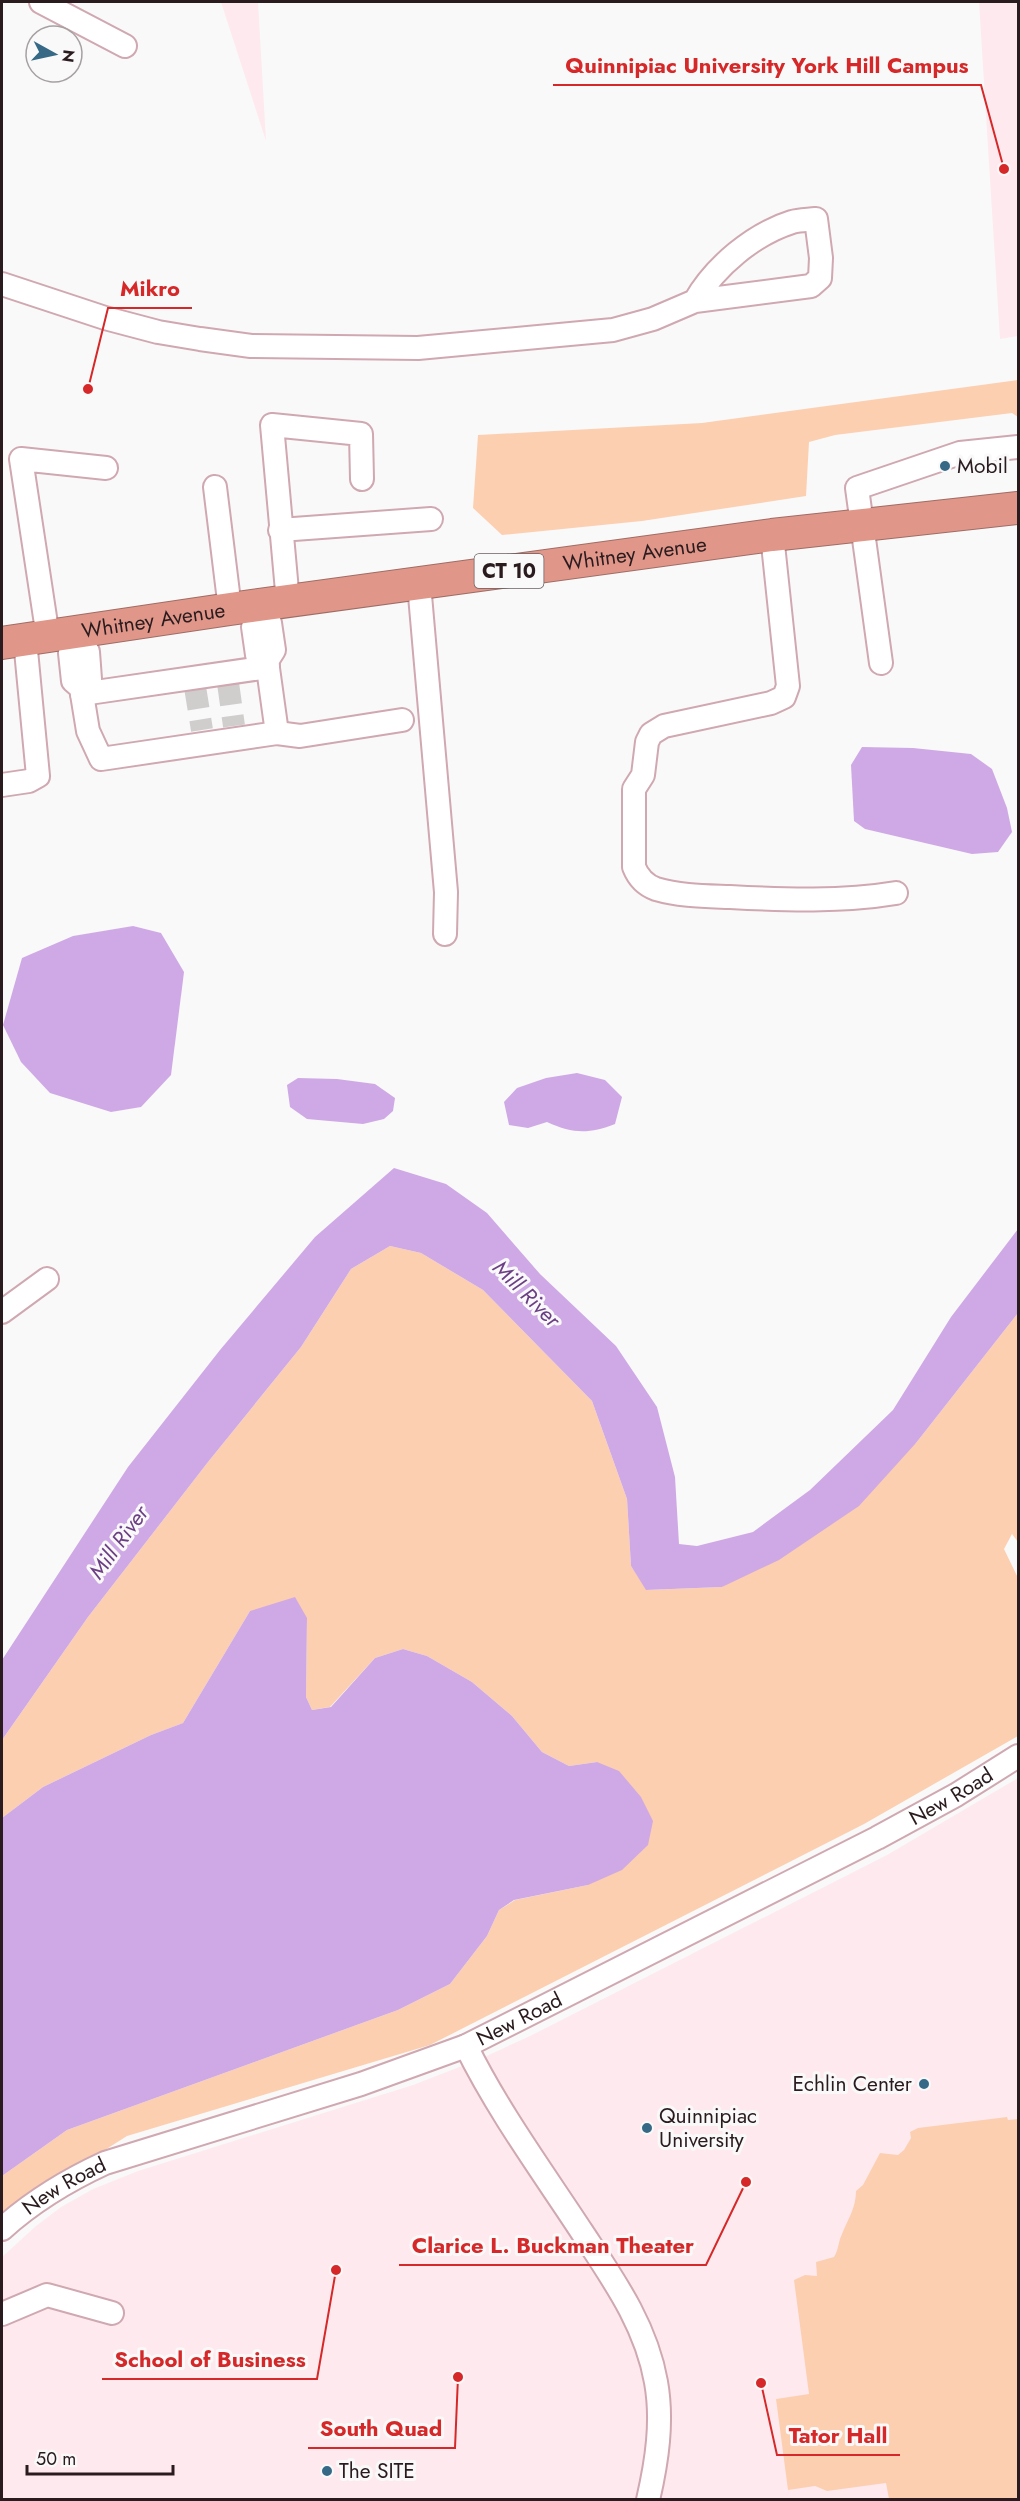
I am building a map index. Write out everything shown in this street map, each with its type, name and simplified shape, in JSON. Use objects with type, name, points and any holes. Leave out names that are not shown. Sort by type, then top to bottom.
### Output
[{"type":"highway","name":"Whitney Avenue","points":[[46,640],[419,584],[772,535],[1018,508]]},
{"type":"street","points":[[40,2],[125,46]]},
{"type":"street","points":[[2,284],[105,318],[158,332],[251,346],[418,348],[613,330],[653,319],[695,301],[812,286],[820,278],[821,258],[816,219],[793,222],[762,237],[725,262],[703,287],[695,301]]},
{"type":"street","points":[[278,733],[268,664],[257,655],[253,627],[280,530],[272,425],[361,434],[362,480]]},
{"type":"street","points":[[881,663],[857,488],[960,453],[1018,447]]},
{"type":"street","points":[[2,785],[29,781],[38,776],[46,640],[21,459],[106,468]]},
{"type":"street","points":[[216,487],[259,608]]},
{"type":"street","points":[[280,530],[431,519]]},
{"type":"street","points":[[772,535],[788,686],[784,698],[771,703],[664,726],[651,734],[647,742],[643,775],[634,789],[634,867],[638,876],[655,888],[685,895],[763,899],[864,898],[896,893]]},
{"type":"street","points":[[419,584],[446,892],[445,934]]},
{"type":"street","points":[[46,640],[88,652],[90,679],[82,691],[88,731],[101,759],[235,732],[300,736],[402,720]]},
{"type":"street","points":[[82,691],[227,678],[268,664]]},
{"type":"street","points":[[2,1312],[48,1279]]},
{"type":"street","name":"New Road","points":[[2,2229],[44,2195],[71,2178],[105,2163],[361,2084],[466,2046],[877,1838],[956,1795],[1018,1756]]},
{"type":"street","points":[[466,2046],[478,2071],[516,2132],[634,2314],[656,2381],[658,2406],[659,2429],[648,2499]]},
{"type":"street","points":[[2,2314],[47,2295],[112,2313]]},
{"type":"shaded area","points":[[221,2],[258,2],[266,141]]},
{"type":"shaded area","points":[[979,2],[1018,2],[1018,336],[1000,339]]},
{"type":"shaded area","points":[[1018,380],[1018,417],[1012,413],[835,435],[809,442],[806,496],[642,521],[502,535],[473,508],[478,435],[702,423]]},
{"type":"shaded area","points":[[390,1246],[421,1253],[483,1290],[592,1401],[627,1499],[631,1566],[647,1590],[722,1587],[916,1443],[1018,1313],[1018,1542],[1012,1534],[1004,1549],[1018,1578],[1018,1736],[864,1824],[430,2045],[127,2136],[2,2215],[2,2176],[67,2130],[398,2010],[450,1984],[487,1936],[499,1910],[515,1900],[588,1885],[597,1762],[569,1766],[542,1752],[512,1716],[472,1682],[427,1656],[403,1649],[375,1658],[330,1707],[312,1710],[306,1697],[307,1619],[250,1611],[183,1723],[151,1735],[43,1787],[2,1818],[2,1740],[88,1617],[301,1347],[351,1269]]},
{"type":"shaded area","name":"Quinnipiac University","points":[[1018,1778],[1018,2499],[2,2499],[2,2257],[61,2207],[93,2189],[138,2171],[413,2085],[480,2059],[530,2036],[887,1855]]},
{"type":"shaded area","points":[[1007,2117],[1008,2120],[1018,2119],[1018,2499],[889,2499],[886,2483],[827,2491],[815,2486],[788,2490],[776,2399],[809,2394],[794,2280],[805,2275],[817,2276],[816,2262],[834,2257],[853,2208],[856,2191],[863,2185],[880,2153],[898,2155],[911,2138],[910,2132],[918,2128]]},
{"type":"water","points":[[862,747],[913,748],[971,754],[992,769],[1007,808],[1012,832],[998,852],[972,854],[865,829],[854,821],[851,765]]},
{"type":"water","points":[[133,926],[161,933],[184,972],[171,1075],[141,1107],[111,1112],[50,1093],[21,1062],[3,1025],[22,958],[73,936]]},
{"type":"water","points":[[577,1073],[605,1080],[622,1097],[615,1124],[589,1131],[573,1131],[547,1122],[528,1128],[509,1125],[504,1102],[517,1088],[546,1078]]},
{"type":"water","points":[[298,1078],[337,1079],[375,1084],[395,1098],[393,1111],[384,1119],[363,1124],[307,1119],[290,1107],[287,1085]]},
{"type":"water","name":"Mill River","points":[[394,1168],[446,1184],[487,1213],[540,1274],[616,1346],[657,1407],[675,1477],[679,1544],[697,1546],[753,1532],[810,1490],[893,1410],[951,1317],[1018,1229],[1018,1313],[916,1443],[859,1506],[779,1560],[722,1587],[646,1590],[631,1566],[627,1499],[592,1401],[483,1290],[421,1253],[390,1246],[351,1269],[301,1347],[88,1617],[2,1740],[2,1660],[128,1467],[220,1350],[315,1237]]},
{"type":"water","points":[[295,1597],[307,1618],[306,1697],[312,1710],[331,1707],[375,1658],[403,1649],[427,1656],[472,1682],[512,1716],[542,1752],[569,1766],[597,1762],[619,1771],[641,1797],[653,1821],[648,1845],[622,1870],[588,1885],[514,1900],[499,1910],[487,1936],[450,1984],[398,2010],[67,2130],[2,2176],[2,1818],[43,1787],[151,1735],[183,1723],[250,1611]]},
{"type":"tunnel","points":[[228,683],[234,726]]},
{"type":"tunnel","points":[[195,687],[202,730]]},
{"type":"place","name":"Quinnipiac University York Hill Campus","points":[[1004,169]]},
{"type":"place","name":"Mikro","points":[[88,389]]},
{"type":"place","name":"Mobil","points":[[945,466]]},
{"type":"place","name":"Echlin Center","points":[[924,2084]]},
{"type":"place","name":"Quinnipiac University","points":[[647,2128]]},
{"type":"place","name":"Clarice L. Buckman Theater","points":[[746,2182]]},
{"type":"place","name":"School of Business","points":[[336,2270]]},
{"type":"place","name":"South Quad","points":[[458,2377]]},
{"type":"place","name":"Tator Hall","points":[[761,2383]]},
{"type":"place","name":"The SITE","points":[[327,2471]]}]
